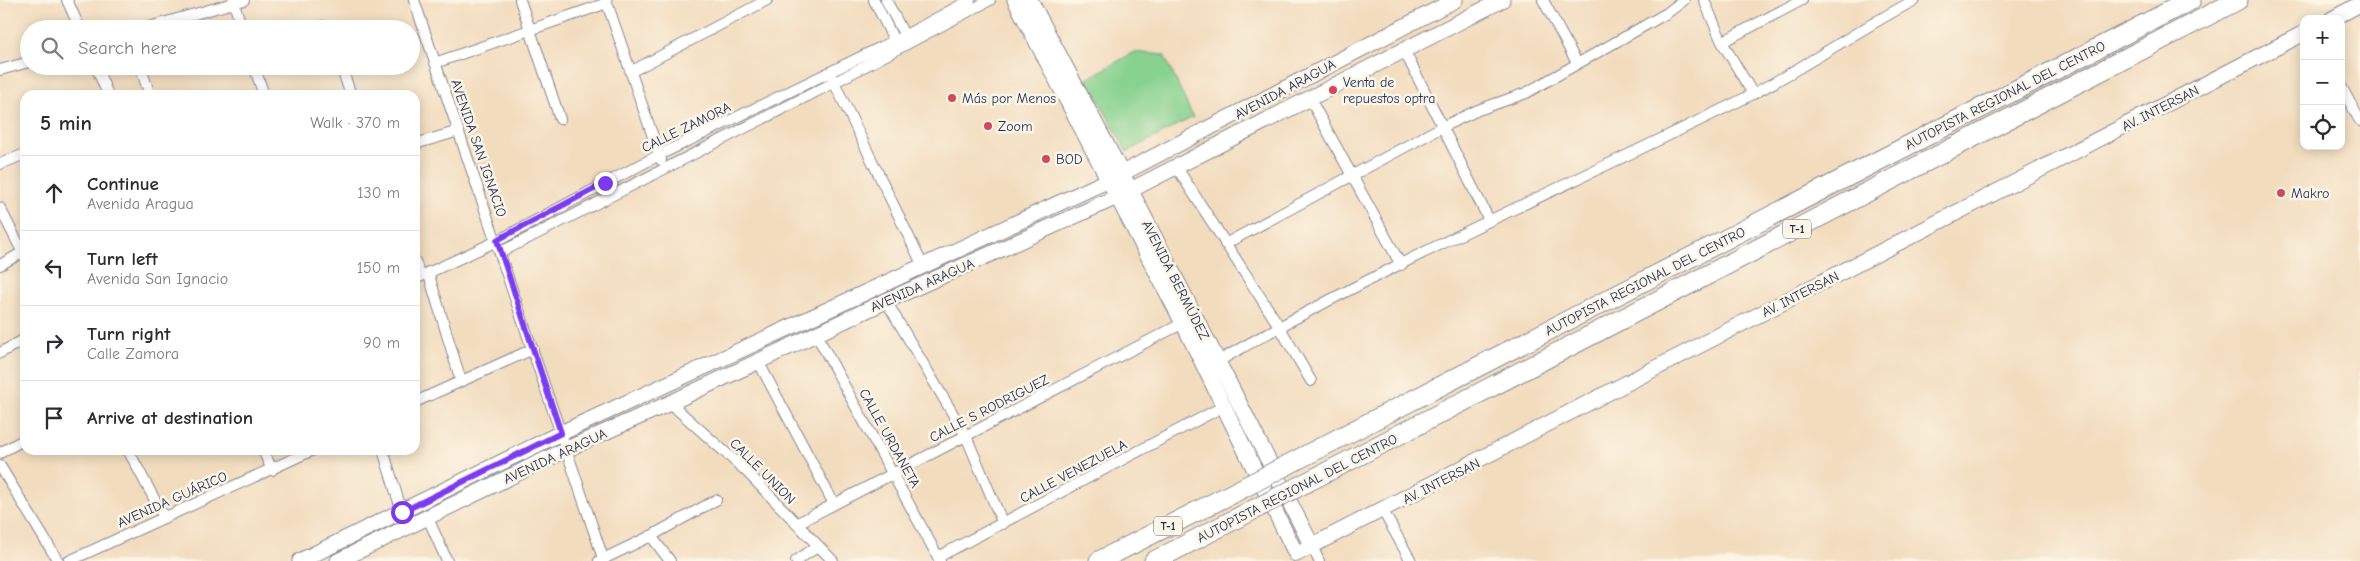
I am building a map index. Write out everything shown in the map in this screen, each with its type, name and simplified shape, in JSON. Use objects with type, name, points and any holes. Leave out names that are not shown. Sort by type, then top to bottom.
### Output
[{"type":"highway","name":"AUTOPISTA REGIONAL DEL CENTRO","points":[[1100,561],[2191,0]]},
{"type":"highway","name":"AUTOPISTA REGIONAL DEL CENTRO","points":[[1154,561],[2238,0]]},
{"type":"street","points":[[67,0],[76,20]]},
{"type":"street","name":"AVENIDA SAN IGNACIO","points":[[414,0],[534,349],[602,560]]},
{"type":"street","points":[[520,0],[560,119]]},
{"type":"street","points":[[632,71],[767,0]]},
{"type":"street","points":[[874,0],[896,45]]},
{"type":"street","points":[[886,0],[906,40]]},
{"type":"street","name":"CALLE ZAMORA","points":[[906,40],[970,0]]},
{"type":"street","name":"CALLE ZAMORA","points":[[421,276],[497,240],[659,154],[830,72],[896,45],[990,0]]},
{"type":"street","name":"AVENIDA BERMÚDEZ","points":[[1014,0],[1115,176]]},
{"type":"street","name":"AVENIDA BERMÚDEZ","points":[[1030,0],[1115,176],[1189,320],[1224,406],[1298,558]]},
{"type":"street","name":"AVENIDA ARAGUA","points":[[300,561],[561,433],[1115,176],[1455,0]]},
{"type":"street","name":"AVENIDA ARAGUA","points":[[338,561],[567,449],[670,403],[886,300],[1124,194],[1502,0]]},
{"type":"street","points":[[1543,0],[1576,63]]},
{"type":"street","points":[[1225,244],[1442,127],[1478,110],[1526,93],[1667,13],[1684,0]]},
{"type":"street","points":[[1704,0],[1722,42],[1752,94]]},
{"type":"street","points":[[1722,42],[1802,0]]},
{"type":"street","points":[[1216,362],[1279,326],[1489,220],[1752,94],[1915,0]]},
{"type":"street","points":[[173,20],[237,1],[240,20]]},
{"type":"street","points":[[435,63],[530,31],[607,1],[665,169]]},
{"type":"street","points":[[2339,15],[2360,4]]},
{"type":"street","name":"AV. INTERSAN","points":[[1298,558],[1312,546],[1383,511],[2300,35]]},
{"type":"street","name":"CALLE ZAMORA","points":[[501,252],[835,82],[896,45]]},
{"type":"street","points":[[1404,50],[1489,220]]},
{"type":"street","points":[[0,70],[20,64]]},
{"type":"street","points":[[830,72],[923,266]]},
{"type":"street","points":[[100,75],[106,90]]},
{"type":"street","points":[[143,75],[148,90]]},
{"type":"street","points":[[256,75],[259,90]]},
{"type":"street","points":[[344,75],[349,90]]},
{"type":"street","points":[[2345,93],[2360,121]]},
{"type":"street","points":[[1310,99],[1401,265]]},
{"type":"street","points":[[420,142],[458,131]]},
{"type":"street","points":[[0,164],[20,156]]},
{"type":"street","points":[[1177,168],[1279,326],[1311,381]]},
{"type":"street","points":[[0,208],[20,246]]},
{"type":"street","points":[[0,265],[20,255]]},
{"type":"street","points":[[421,276],[461,381]]},
{"type":"street","points":[[886,300],[966,436],[1003,524]]},
{"type":"street","name":"AVENIDA BERMÚDEZ","points":[[1189,320],[1216,362],[1319,561]]},
{"type":"street","name":"CALLE S RODRIGUEZ","points":[[796,524],[1189,320]]},
{"type":"street","name":"CALLE URDANETA","points":[[816,334],[894,473],[939,559]]},
{"type":"street","points":[[0,353],[20,342]]},
{"type":"street","points":[[420,400],[534,349]]},
{"type":"street","points":[[758,361],[834,504]]},
{"type":"street","name":"CALLE UNION","points":[[670,403],[746,471],[833,561]]},
{"type":"street","name":"CALLE VENEZUELA","points":[[939,559],[1224,406]]},
{"type":"street","points":[[0,452],[20,442]]},
{"type":"street","points":[[131,455],[164,518]]},
{"type":"street","points":[[265,455],[272,470]]},
{"type":"street","name":"AVENIDA GUÁRICO","points":[[69,561],[303,455]]},
{"type":"street","points":[[385,455],[402,512]]},
{"type":"street","points":[[0,466],[58,561]]},
{"type":"street","points":[[602,560],[651,536],[716,500]]},
{"type":"street","points":[[1383,511],[1412,561]]},
{"type":"street","points":[[428,518],[447,561]]},
{"type":"street","points":[[651,536],[670,561]]},
{"type":"street","points":[[796,561],[818,546]]},
{"type":"green space","points":[[1134,52],[1164,55],[1193,117],[1127,152],[1087,79]]},
{"type":"place","name":"Venta de repuestos optra","points":[[1333,90]]},
{"type":"place","name":"Más por Menos","points":[[952,98]]},
{"type":"place","name":"Zoom","points":[[988,126]]},
{"type":"place","name":"BOD","points":[[1046,159]]},
{"type":"place","name":"Makro","points":[[2281,193]]},
{"type":"route","points":[[402,512],[561,433],[497,240],[605,183]]}]
